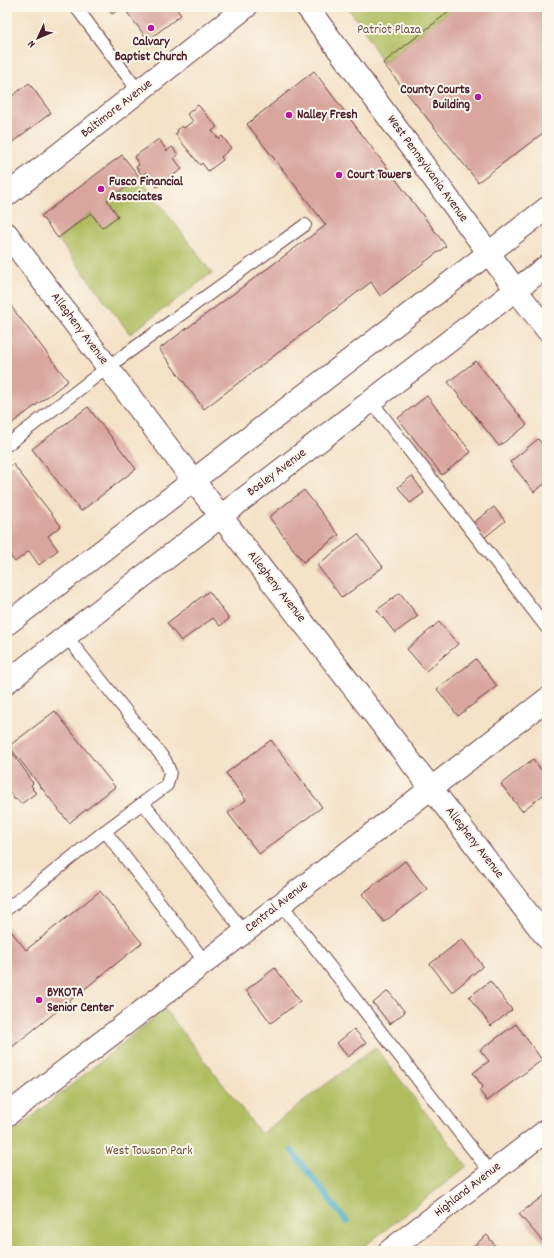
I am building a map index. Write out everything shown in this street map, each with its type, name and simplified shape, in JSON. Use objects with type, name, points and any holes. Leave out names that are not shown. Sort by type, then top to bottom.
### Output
[{"type":"street","name":"Baltimore Avenue","points":[[7,195],[246,7]]},
{"type":"street","name":"West Pennsylvania Avenue","points":[[307,7],[547,330]]},
{"type":"street","points":[[7,624],[547,208]]},
{"type":"street","name":"Allegheny Avenue","points":[[7,234],[193,480],[547,938]]},
{"type":"street","name":"Bosley Avenue","points":[[7,682],[547,266]]},
{"type":"street","name":"Central Avenue","points":[[7,1115],[547,699]]},
{"type":"street","name":"Highland Avenue","points":[[390,1251],[547,1130]]},
{"type":"lane","points":[[76,7],[139,92]]},
{"type":"lane","points":[[7,446],[108,367],[305,224]]},
{"type":"lane","points":[[371,401],[547,628]]},
{"type":"lane","points":[[7,909],[105,831],[166,785],[170,772],[165,760],[66,636]]},
{"type":"lane","points":[[143,803],[244,932]]},
{"type":"lane","points":[[105,831],[205,962]]},
{"type":"lane","points":[[280,904],[491,1173]]},
{"type":"green space","name":"Patriot Plaza","points":[[347,7],[455,7],[383,63],[360,24]]},
{"type":"green space","points":[[140,178],[212,273],[130,334],[58,239],[91,213],[102,227],[118,216],[107,200]]},
{"type":"green space","name":"West Towson Park","points":[[165,1009],[261,1134],[375,1047],[467,1166],[358,1251],[7,1251],[7,1137]]},
{"type":"building","name":"Calvary Baptist Church","points":[[106,7],[122,7],[112,14]]},
{"type":"building","name":"Calvary Baptist Church","points":[[123,7],[178,7],[176,8],[181,15],[148,40]]},
{"type":"building","name":"County Courts Building","points":[[455,7],[547,7],[547,130],[478,182],[383,63]]},
{"type":"building","points":[[314,71],[446,246],[380,296],[371,282],[204,409],[159,349],[326,225],[247,124]]},
{"type":"building","points":[[29,83],[51,113],[7,146],[7,100]]},
{"type":"building","points":[[198,105],[217,127],[212,131],[219,139],[222,136],[231,148],[221,157],[223,160],[208,171],[202,163],[200,165],[175,134],[182,126],[184,128],[193,121],[187,114]]},
{"type":"building","points":[[159,139],[167,151],[172,147],[178,155],[174,158],[182,169],[157,187],[150,178],[148,179],[145,175],[147,174],[146,172],[142,175],[136,167],[139,165],[134,157]]},
{"type":"building","name":"Fusco Financial Associates","points":[[122,155],[140,178],[107,200],[118,216],[102,228],[91,213],[58,238],[41,216]]},
{"type":"building","points":[[7,301],[68,381],[7,427]]},
{"type":"building","points":[[476,361],[527,425],[499,446],[448,382]]},
{"type":"building","points":[[427,396],[471,452],[442,475],[398,418]]},
{"type":"building","points":[[88,407],[136,469],[81,511],[32,449]]},
{"type":"building","points":[[538,439],[547,450],[547,482],[534,492],[510,462]]},
{"type":"building","points":[[13,464],[61,526],[48,536],[58,550],[39,565],[29,551],[15,562],[7,552],[7,468]]},
{"type":"building","points":[[412,476],[424,493],[410,503],[398,487]]},
{"type":"building","points":[[304,490],[339,535],[303,562],[269,517]]},
{"type":"building","points":[[494,507],[505,521],[484,538],[473,523]]},
{"type":"building","points":[[358,534],[383,567],[342,598],[317,565]]},
{"type":"building","points":[[209,591],[229,619],[220,626],[213,618],[181,641],[167,623]]},
{"type":"building","points":[[400,593],[418,616],[395,633],[377,610]]},
{"type":"building","points":[[439,622],[458,644],[426,671],[407,649]]},
{"type":"building","points":[[476,659],[497,686],[458,716],[437,689]]},
{"type":"building","points":[[55,711],[115,787],[69,823],[9,746]]},
{"type":"building","points":[[271,740],[322,807],[259,854],[228,813],[246,800],[226,773]]},
{"type":"building","points":[[8,747],[29,776],[28,777],[33,783],[31,785],[33,788],[32,789],[36,793],[21,804],[16,798],[15,800],[7,788]]},
{"type":"building","points":[[533,759],[547,778],[547,792],[522,811],[501,784]]},
{"type":"building","points":[[405,861],[427,889],[384,922],[362,894]]},
{"type":"building","name":"BYKOTA Senior Center","points":[[100,891],[142,943],[7,1051],[7,926],[26,950]]},
{"type":"building","points":[[462,939],[483,966],[452,992],[430,964]]},
{"type":"building","points":[[275,968],[300,1001],[271,1023],[246,990]]},
{"type":"building","points":[[490,981],[512,1010],[491,1026],[469,997]]},
{"type":"building","points":[[388,991],[405,1012],[390,1024],[373,1003]]},
{"type":"building","points":[[516,1024],[542,1060],[487,1101],[479,1090],[483,1087],[473,1073],[489,1061],[480,1050]]},
{"type":"building","points":[[354,1029],[366,1043],[348,1057],[337,1043]]},
{"type":"building","points":[[547,1193],[547,1239],[543,1242],[519,1214]]},
{"type":"building","points":[[487,1235],[499,1251],[467,1251]]},
{"type":"waterway","points":[[292,1151],[347,1222]]},
{"type":"place","name":"Calvary Baptist Church","points":[[151,28]]},
{"type":"place","name":"County Courts Building","points":[[478,97]]},
{"type":"place","name":"Nalley Fresh","points":[[289,115]]},
{"type":"place","name":"Court Towers","points":[[339,175]]},
{"type":"place","name":"Fusco Financial Associates","points":[[101,189]]},
{"type":"place","name":"BYKOTA Senior Center","points":[[39,1000]]}]
